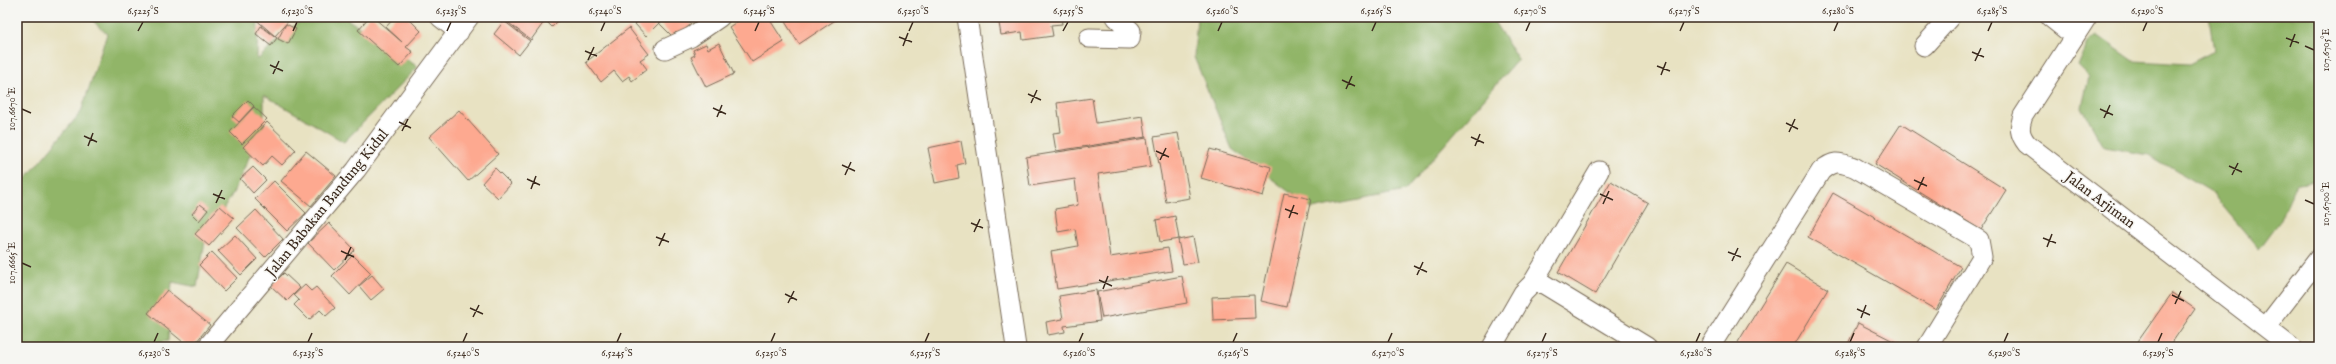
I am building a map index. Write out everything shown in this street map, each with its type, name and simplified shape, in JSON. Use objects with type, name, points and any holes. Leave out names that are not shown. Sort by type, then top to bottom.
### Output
[{"type":"street","points":[[440,17],[464,24]]},
{"type":"street","points":[[665,49],[691,37],[720,17]]},
{"type":"street","points":[[967,17],[1016,347]]},
{"type":"street","points":[[1090,38],[1130,39],[1131,31],[1116,17]]},
{"type":"street","points":[[1924,46],[1950,17]]},
{"type":"street","points":[[2050,17],[2074,36]]},
{"type":"street","name":"Jalan Arjiman","points":[[2087,17],[2023,116],[2020,125],[2020,136],[2027,144],[2291,347]]},
{"type":"street","name":"Jalan Babakan Bandung Kidul","points":[[208,347],[356,170],[464,24]]},
{"type":"street","points":[[1710,347],[1821,171],[1830,163],[1839,162],[1854,167],[1979,240],[1982,257],[1927,347]]},
{"type":"street","points":[[1492,347],[1523,293],[1532,284],[1599,171]]},
{"type":"street","points":[[2266,327],[2319,258]]},
{"type":"street","points":[[1532,284],[1542,283],[1647,347]]},
{"type":"green space","points":[[89,17],[258,17],[257,60],[304,17],[344,17],[418,67],[344,142],[264,95],[264,124],[234,191],[205,241],[197,287],[172,282],[168,341],[131,347],[17,347],[17,189],[81,112],[107,34]]},
{"type":"green space","points":[[1197,17],[1491,17],[1518,59],[1405,191],[1312,209],[1232,149],[1194,57]]},
{"type":"green space","points":[[2209,17],[2319,17],[2319,181],[2297,183],[2280,221],[2259,249],[2210,191],[2149,155],[2104,147],[2082,107],[2089,77],[2078,66],[2089,41],[2097,35],[2134,61],[2189,64],[2214,51]]},
{"type":"building","points":[[253,17],[292,17],[275,36]]},
{"type":"building","points":[[369,17],[373,17],[402,42],[386,27],[395,17],[407,17],[421,31],[406,47],[413,52],[399,67],[358,30]]},
{"type":"building","points":[[501,17],[539,17],[544,22],[531,40]]},
{"type":"building","points":[[542,17],[562,17],[552,27]]},
{"type":"building","points":[[642,17],[691,17],[687,20],[693,26],[681,37],[676,32],[672,36],[659,23],[646,36],[635,24]]},
{"type":"building","points":[[744,17],[768,17],[784,42],[752,62],[729,27]]},
{"type":"building","points":[[782,17],[835,17],[837,19],[799,44]]},
{"type":"building","points":[[998,17],[1061,17],[1062,24],[1051,25],[1053,36],[1023,40],[1022,32],[1001,35]]},
{"type":"building","points":[[504,21],[530,41],[519,55],[494,34]]},
{"type":"building","points":[[286,24],[296,29],[288,44],[278,39]]},
{"type":"building","points":[[261,26],[277,38],[271,46],[256,34]]},
{"type":"building","points":[[629,28],[649,54],[640,60],[647,69],[632,81],[629,76],[622,81],[614,71],[601,82],[586,62]]},
{"type":"building","points":[[719,43],[734,74],[706,87],[691,57],[695,55],[693,50],[706,44],[708,49]]},
{"type":"building","points":[[1092,98],[1096,123],[1143,116],[1146,137],[1056,151],[1053,133],[1061,132],[1057,103]]},
{"type":"building","points":[[248,100],[254,106],[239,122],[232,116]]},
{"type":"building","points":[[254,107],[267,119],[242,144],[230,132]]},
{"type":"building","points":[[459,110],[498,154],[468,181],[429,137]]},
{"type":"building","points":[[267,122],[296,150],[282,165],[272,156],[263,166],[243,147]]},
{"type":"building","points":[[1901,124],[2006,190],[1981,230],[1875,164]]},
{"type":"building","points":[[1178,133],[1190,198],[1166,202],[1154,137]]},
{"type":"building","points":[[1147,138],[1151,166],[1098,174],[1110,257],[1168,248],[1172,271],[1057,289],[1051,251],[1078,246],[1075,229],[1058,232],[1055,209],[1078,205],[1075,179],[1030,186],[1026,157]]},
{"type":"building","points":[[961,141],[965,163],[957,165],[959,178],[935,183],[928,148]]},
{"type":"building","points":[[1210,149],[1271,167],[1263,196],[1201,178]]},
{"type":"building","points":[[306,151],[336,176],[311,206],[281,181]]},
{"type":"building","points":[[253,167],[266,180],[253,193],[240,179]]},
{"type":"building","points":[[495,168],[511,184],[498,198],[482,183]]},
{"type":"building","points":[[274,181],[306,213],[287,231],[255,199]]},
{"type":"building","points":[[1611,181],[1648,203],[1595,294],[1558,272]]},
{"type":"building","points":[[1284,193],[1311,199],[1287,307],[1261,301]]},
{"type":"building","points":[[1833,193],[1961,267],[1936,310],[1808,237]]},
{"type":"building","points":[[200,204],[208,210],[199,221],[192,214]]},
{"type":"building","points":[[220,206],[234,218],[209,246],[195,234]]},
{"type":"building","points":[[256,210],[283,239],[265,257],[237,228]]},
{"type":"building","points":[[1175,216],[1179,239],[1160,242],[1156,220]]},
{"type":"building","points":[[329,223],[355,250],[334,270],[308,243]]},
{"type":"building","points":[[235,235],[257,259],[241,275],[218,251]]},
{"type":"building","points":[[1193,237],[1198,262],[1183,264],[1178,240]]},
{"type":"building","points":[[212,252],[237,278],[224,291],[199,265]]},
{"type":"building","points":[[353,255],[371,273],[350,295],[332,276]]},
{"type":"building","points":[[1786,264],[1828,289],[1793,347],[1735,347]]},
{"type":"building","points":[[284,273],[300,288],[287,301],[271,286]]},
{"type":"building","points":[[372,275],[384,289],[371,300],[359,286]]},
{"type":"building","points":[[1182,276],[1187,303],[1102,318],[1097,292]]},
{"type":"building","points":[[305,285],[311,291],[316,287],[335,308],[326,316],[320,310],[309,320],[294,305],[299,300],[294,295]]},
{"type":"building","points":[[167,290],[210,325],[192,347],[189,347],[148,313]]},
{"type":"building","points":[[1096,290],[1100,321],[1064,326],[1065,332],[1048,335],[1046,322],[1063,319],[1059,296]]},
{"type":"building","points":[[2172,293],[2195,309],[2169,347],[2134,347]]},
{"type":"building","points":[[1254,295],[1255,318],[1213,320],[1212,297]]},
{"type":"building","points":[[1858,323],[1901,345],[1900,347],[1847,346]]},
{"type":"building","points":[[2234,342],[2241,347],[2231,347]]}]
